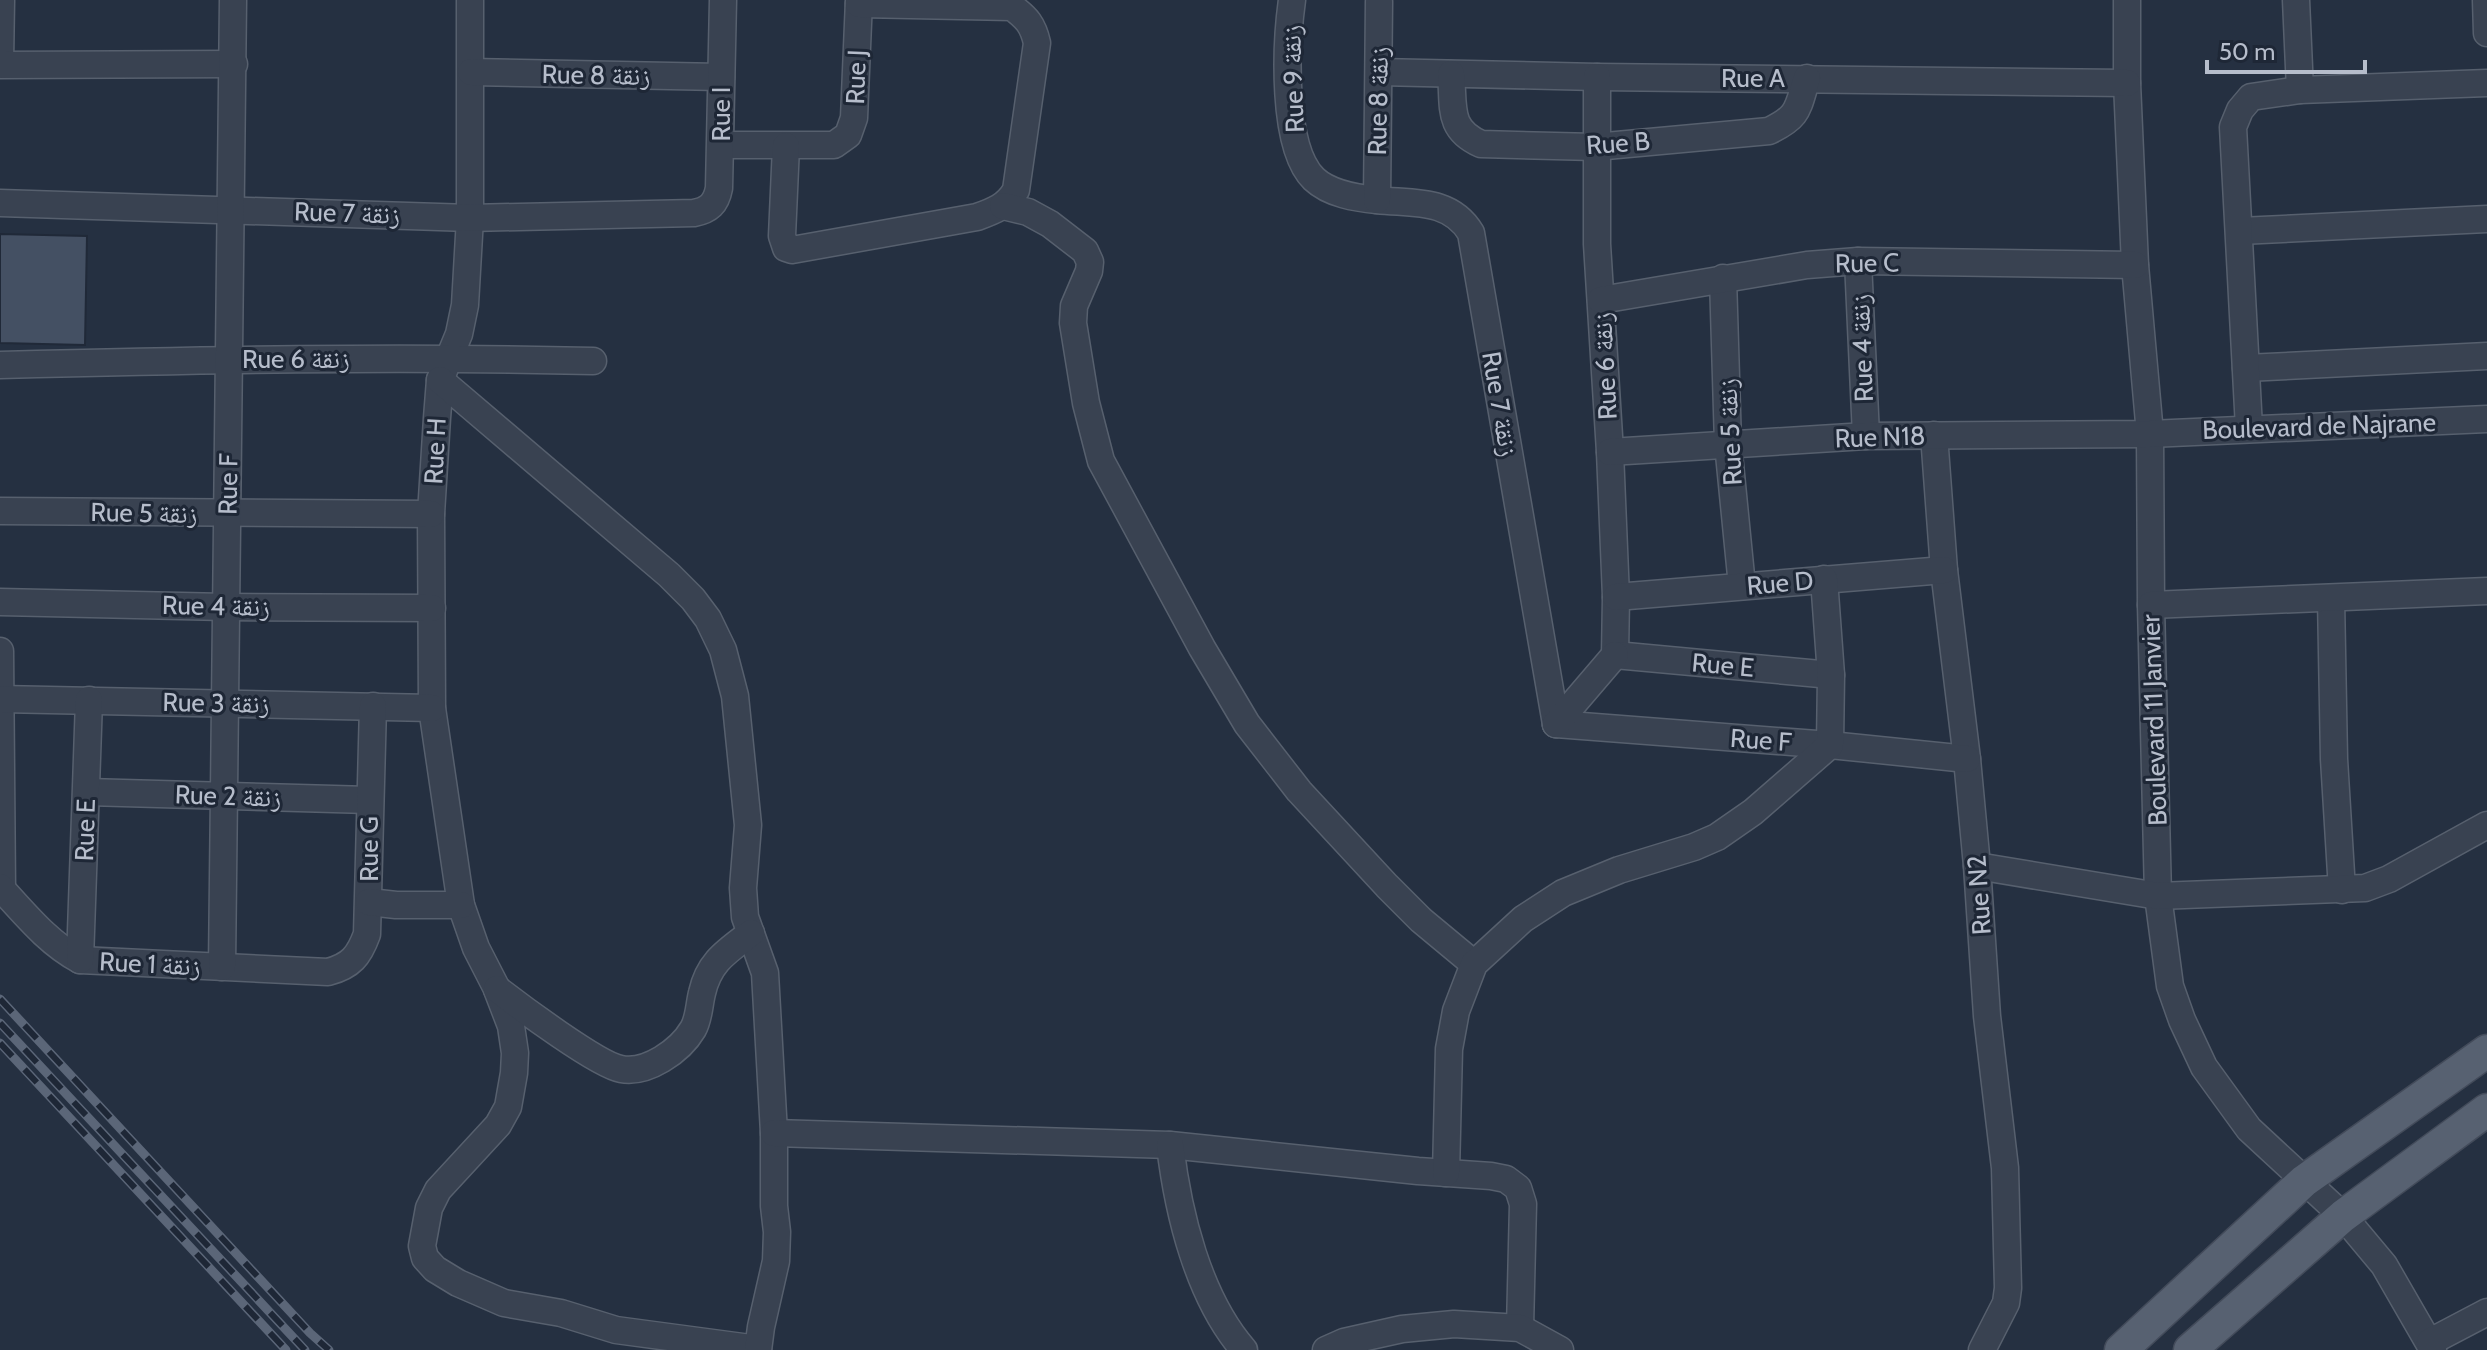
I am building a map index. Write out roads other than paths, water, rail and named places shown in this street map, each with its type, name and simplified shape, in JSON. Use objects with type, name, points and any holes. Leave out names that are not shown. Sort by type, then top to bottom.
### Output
[{"type":"main road","points":[[2121,1350],[2304,1181],[2487,1051]]},
{"type":"main road","points":[[2190,1350],[2343,1216],[2487,1110]]},
{"type":"street","points":[[1,0],[0,64],[234,64]]},
{"type":"street","name":"Rue F","points":[[222,967],[233,0]]},
{"type":"street","name":"Rue H","points":[[470,0],[470,218],[465,305],[459,334],[444,370],[431,514],[432,708],[461,905],[476,948],[511,1026],[515,1053],[508,1107],[485,1140],[438,1190],[429,1208],[422,1246],[425,1258],[435,1269],[458,1283],[520,1307],[561,1313],[616,1330],[758,1350]]},
{"type":"street","name":"Rue I","points":[[694,213],[713,205],[718,197],[723,0]]},
{"type":"street","name":"Rue 9 زنقة","points":[[1292,0],[1288,30],[1290,105],[1296,147],[1305,169],[1332,191]]},
{"type":"street","name":"Boulevard 11 Janvier","points":[[2127,0],[2127,83],[2135,265],[2150,434],[2158,896],[2170,986],[2204,1067],[2249,1129],[2343,1216],[2384,1265],[2431,1346]]},
{"type":"street","points":[[2296,0],[2300,90]]},
{"type":"street","points":[[2486,0],[2487,33]]},
{"type":"street","points":[[721,145],[786,146],[782,236],[786,248],[792,250],[977,217],[1011,200],[1021,171],[1036,58],[1037,43],[1027,18],[1012,7],[859,2]]},
{"type":"street","name":"Rue J","points":[[786,146],[834,145],[848,135],[854,118],[859,2]]},
{"type":"street","name":"Rue 8 زنقة","points":[[1377,200],[1379,2]]},
{"type":"street","name":"Rue 8 زنقة","points":[[471,72],[721,77]]},
{"type":"street","name":"Rue A","points":[[1379,72],[2127,83]]},
{"type":"street","name":"Rue B","points":[[1451,74],[1457,127],[1467,138],[1481,144],[1595,147],[1769,131],[1789,121],[1797,109],[1807,78]]},
{"type":"street","name":"Rue 6 زنقة","points":[[1597,77],[1597,244],[1610,452],[1616,597],[1615,655]]},
{"type":"street","points":[[2249,428],[2233,127],[2240,110],[2251,97],[2300,90],[2487,83]]},
{"type":"street","name":"Rue 7 زنقة","points":[[1332,191],[1377,200],[1421,202],[1445,210],[1464,222],[1471,233],[1556,724]]},
{"type":"street","name":"Rue 7 زنقة","points":[[0,203],[470,218],[694,213]]},
{"type":"street","points":[[1003,206],[1028,212],[1050,224],[1085,251],[1090,262],[1089,271],[1074,306],[1073,323],[1086,403],[1101,461],[1202,648],[1247,724],[1299,791],[1387,886],[1421,920],[1474,964]]},
{"type":"street","points":[[2240,231],[2487,219]]},
{"type":"street","name":"Rue C","points":[[1601,300],[1807,265],[1858,261],[2135,265]]},
{"type":"street","name":"Rue 4 زنقة","points":[[1858,261],[1866,436]]},
{"type":"street","name":"Rue 5 زنقة","points":[[1723,278],[1728,444],[1742,586]]},
{"type":"street","points":[[2246,368],[2487,356]]},
{"type":"street","name":"Rue 6 زنقة","points":[[0,365],[230,359],[444,370],[593,361]]},
{"type":"street","points":[[444,370],[693,599],[708,619],[723,650],[735,696],[748,825],[743,888],[745,917],[765,973],[774,1133],[776,1261],[758,1350]]},
{"type":"street","name":"Boulevard de Najrane","points":[[2150,434],[2487,419]]},
{"type":"street","name":"Rue N18","points":[[1610,452],[1866,436],[2150,434]]},
{"type":"street","name":"Rue N2","points":[[1934,435],[1944,570],[1977,866],[1987,1016],[2005,1168],[2008,1288],[2006,1303],[1982,1350]]},
{"type":"street","name":"Rue 5 زنقة","points":[[0,511],[431,514]]},
{"type":"street","name":"Rue D","points":[[1616,597],[1944,570]]},
{"type":"street","points":[[1446,1173],[1449,1049],[1456,1011],[1474,964],[1523,919],[1563,893],[1619,870],[1717,837],[1753,812],[1830,745],[1831,675],[1824,579]]},
{"type":"street","points":[[2151,605],[2487,591]]},
{"type":"street","points":[[2331,598],[2334,759],[2342,890]]},
{"type":"street","name":"Rue 4 زنقة","points":[[0,602],[432,608]]},
{"type":"street","points":[[0,651],[1,888]]},
{"type":"street","points":[[1556,724],[1615,655]]},
{"type":"street","name":"Rue E","points":[[1615,655],[1831,675]]},
{"type":"street","name":"Rue 3 زنقة","points":[[1,699],[432,708]]},
{"type":"street","name":"Rue E","points":[[80,960],[89,700]]},
{"type":"street","name":"Rue G","points":[[328,972],[354,961],[367,934],[373,706]]},
{"type":"street","name":"Rue F","points":[[1556,724],[1967,759]]},
{"type":"street","name":"Rue 2 زنقة","points":[[87,792],[369,800]]},
{"type":"street","points":[[1977,866],[2158,896],[2236,891],[2342,890],[2365,888],[2389,879],[2487,825]]},
{"type":"street","name":"Rue 1 زنقة","points":[[1,888],[46,936],[63,951],[80,960],[328,972]]},
{"type":"street","points":[[369,902],[461,905]]},
{"type":"street","points":[[496,987],[526,1012],[596,1057],[619,1069],[638,1070],[677,1048],[693,1029],[708,972],[723,954],[751,933]]},
{"type":"street","points":[[774,1133],[1170,1145],[1506,1179],[1518,1188],[1523,1204],[1520,1328]]},
{"type":"street","points":[[1170,1145],[1180,1211],[1195,1258],[1216,1308],[1244,1350]]},
{"type":"street","points":[[2431,1346],[2487,1312]]},
{"type":"street","points":[[1326,1350],[1344,1342],[1402,1329],[1454,1324],[1520,1328],[1560,1350]]},
{"type":"railway","points":[[0,999],[329,1350]]},
{"type":"railway","points":[[0,1023],[305,1350]]},
{"type":"railway","points":[[0,1043],[286,1350]]}]
